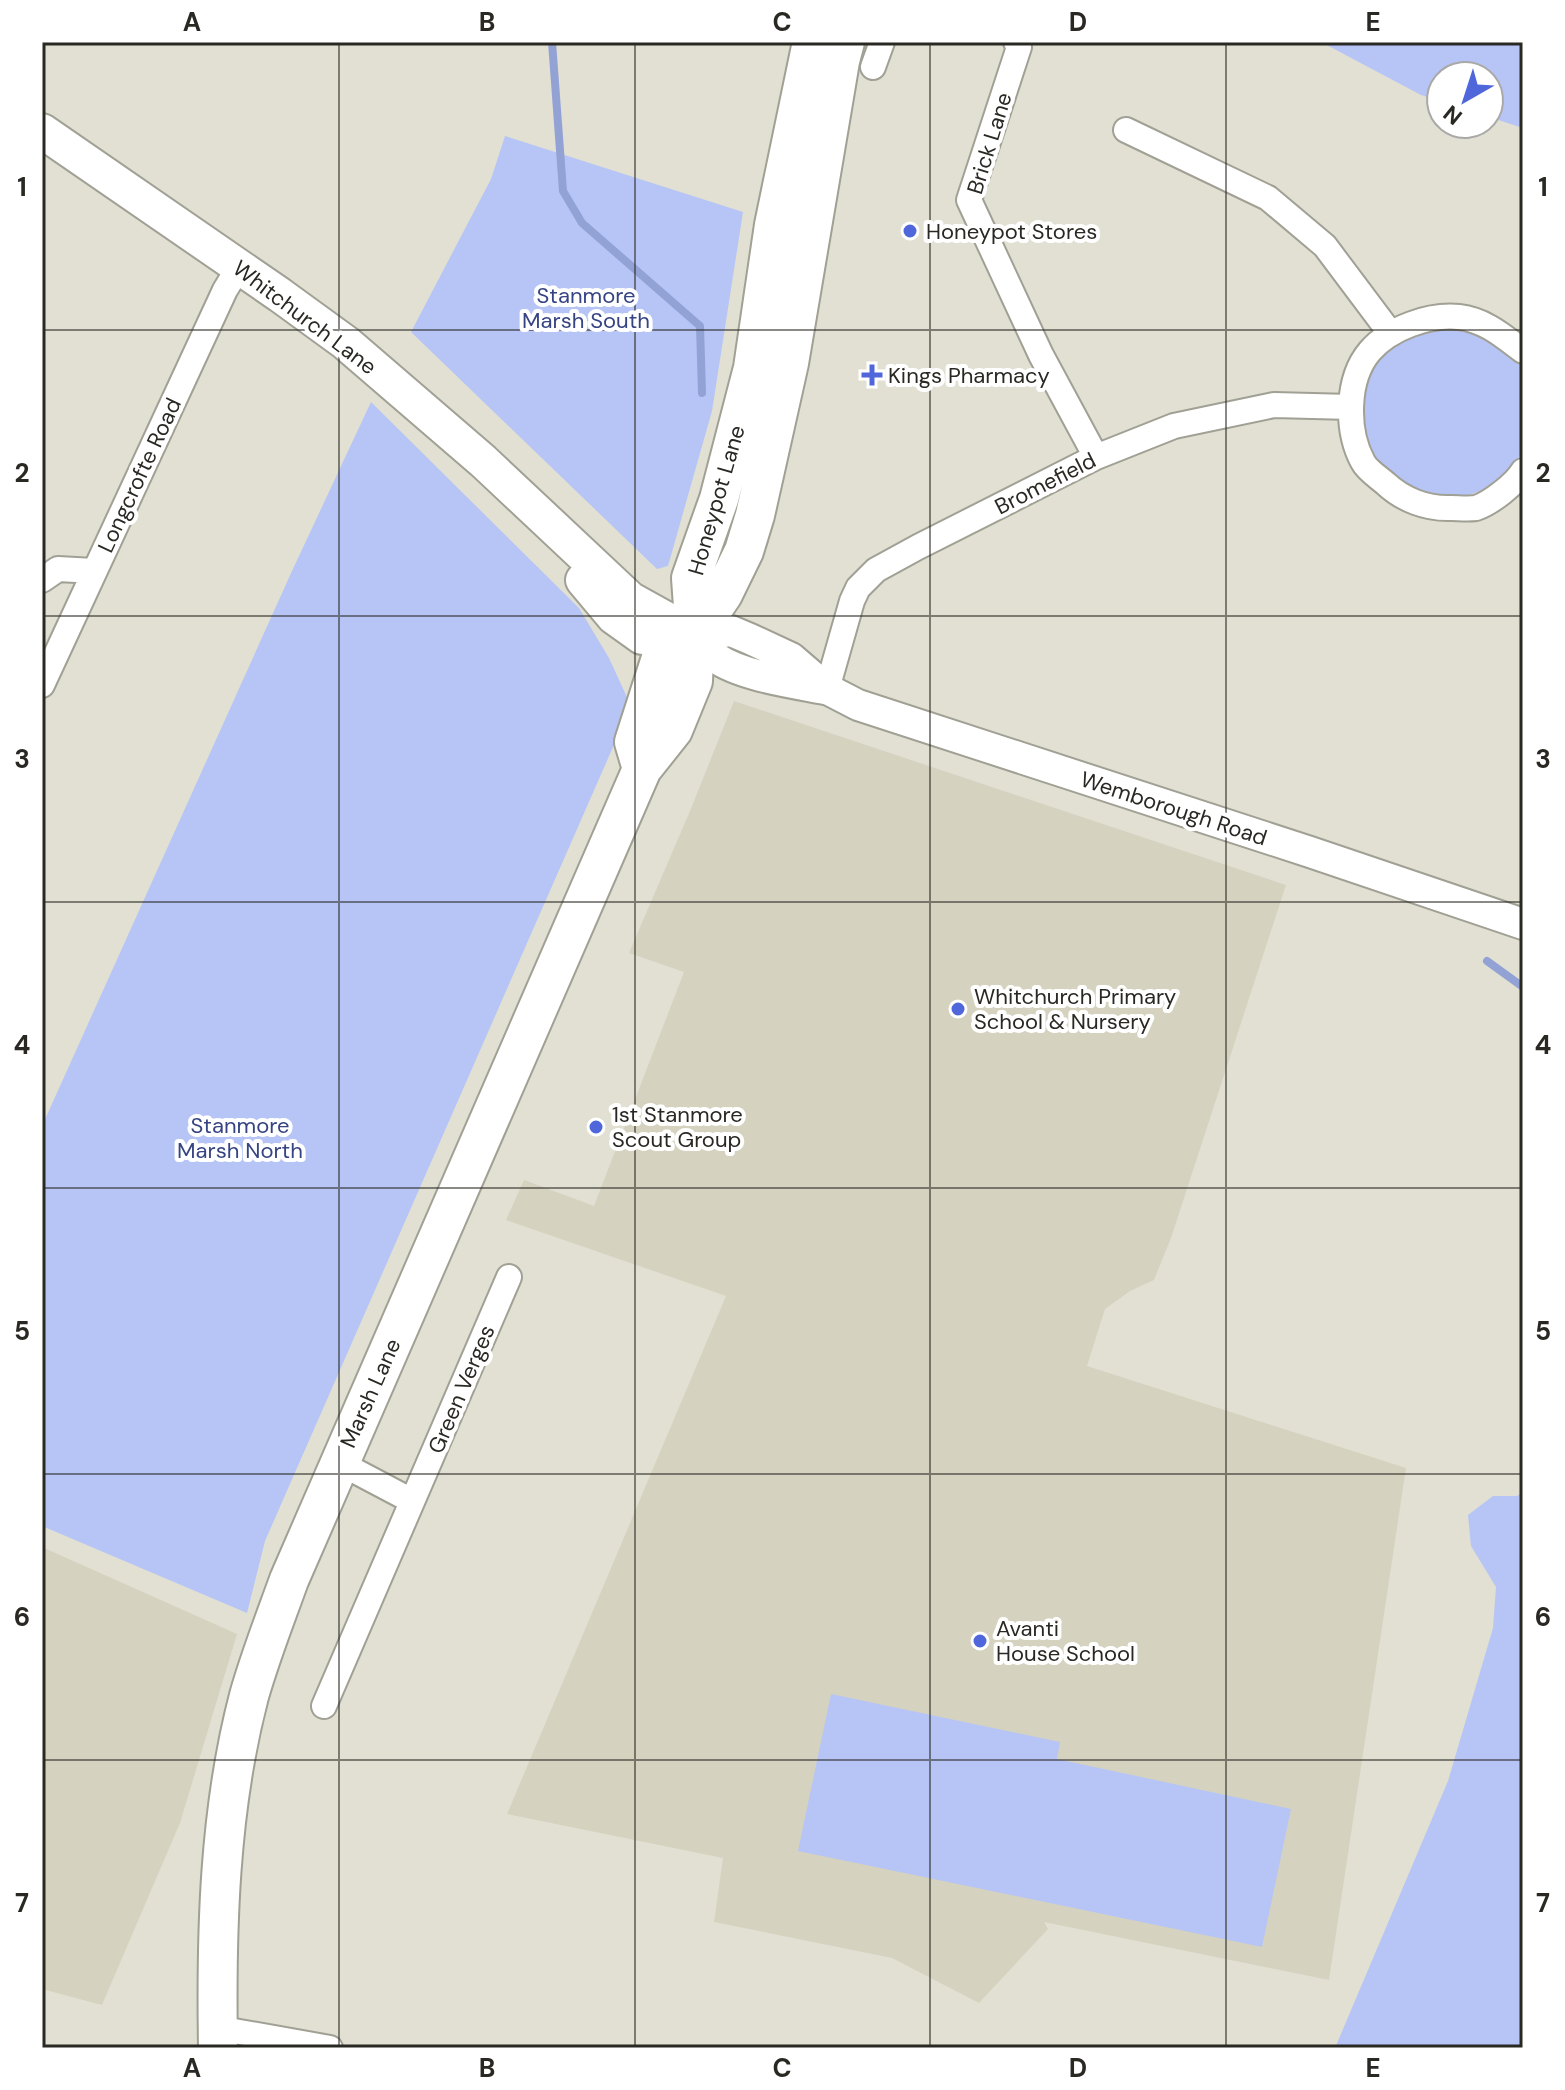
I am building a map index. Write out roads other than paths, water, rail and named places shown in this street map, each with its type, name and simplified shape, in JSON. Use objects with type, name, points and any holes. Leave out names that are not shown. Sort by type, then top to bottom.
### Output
[{"type":"main road","name":"Honeypot Lane","points":[[695,635],[691,578],[719,499],[753,368],[774,225],[812,42]]},
{"type":"main road","name":"Honeypot Lane","points":[[695,635],[723,594],[744,551],[755,515],[789,363],[840,61],[859,54]]},
{"type":"main road","name":"Whitchurch Lane","points":[[42,131],[346,343],[483,461],[630,599],[695,635]]},
{"type":"main road","name":"Marsh Lane","points":[[217,2038],[223,1850],[236,1757],[260,1660],[289,1580],[642,769],[673,730],[693,681],[695,635]]},
{"type":"street","points":[[859,54],[882,42]]},
{"type":"street","name":"Brick Lane","points":[[1016,42],[1019,47],[969,200],[1041,355],[1096,457]]},
{"type":"street","points":[[1126,130],[1268,198],[1325,246],[1391,334]]},
{"type":"street","name":"Longcrofte Road","points":[[42,685],[51,638],[94,571],[225,290],[239,267]]},
{"type":"street","points":[[1523,351],[1486,325],[1458,317],[1425,319],[1391,334],[1370,351],[1357,375],[1351,407],[1351,428],[1363,464],[1394,492],[1432,509],[1476,507],[1515,483],[1523,471]]},
{"type":"street","name":"Bromefield","points":[[827,689],[852,601],[858,588],[876,570],[1096,457],[1174,426],[1274,405],[1351,407]]},
{"type":"street","points":[[42,580],[58,569],[94,571]]},
{"type":"street","name":"Wemborough Road","points":[[695,635],[716,658],[741,669],[827,689],[858,705],[1523,924]]},
{"type":"street","name":"Green Verges","points":[[324,1706],[509,1277]]},
{"type":"street","points":[[340,1463],[412,1501]]},
{"type":"street","points":[[217,2038],[330,2048]]},
{"type":"waterway","points":[[552,42],[563,191],[582,223],[700,326],[702,393]]},
{"type":"waterway","points":[[1487,961],[1523,987]]},
{"type":"place","name":"Honeypot Stores","points":[[910,231]]},
{"type":"place","name":"Kings Pharmacy","points":[[872,375]]},
{"type":"place","name":"Whitchurch Primary School & Nursery","points":[[958,1009]]},
{"type":"place","name":"1st Stanmore Scout Group","points":[[596,1127]]},
{"type":"place","name":"Avanti House School","points":[[980,1641]]},
{"type":"park label","name":"Stanmore Marsh South","points":[[586,308]]},
{"type":"park label","name":"Stanmore Marsh North","points":[[240,1138]]}]
